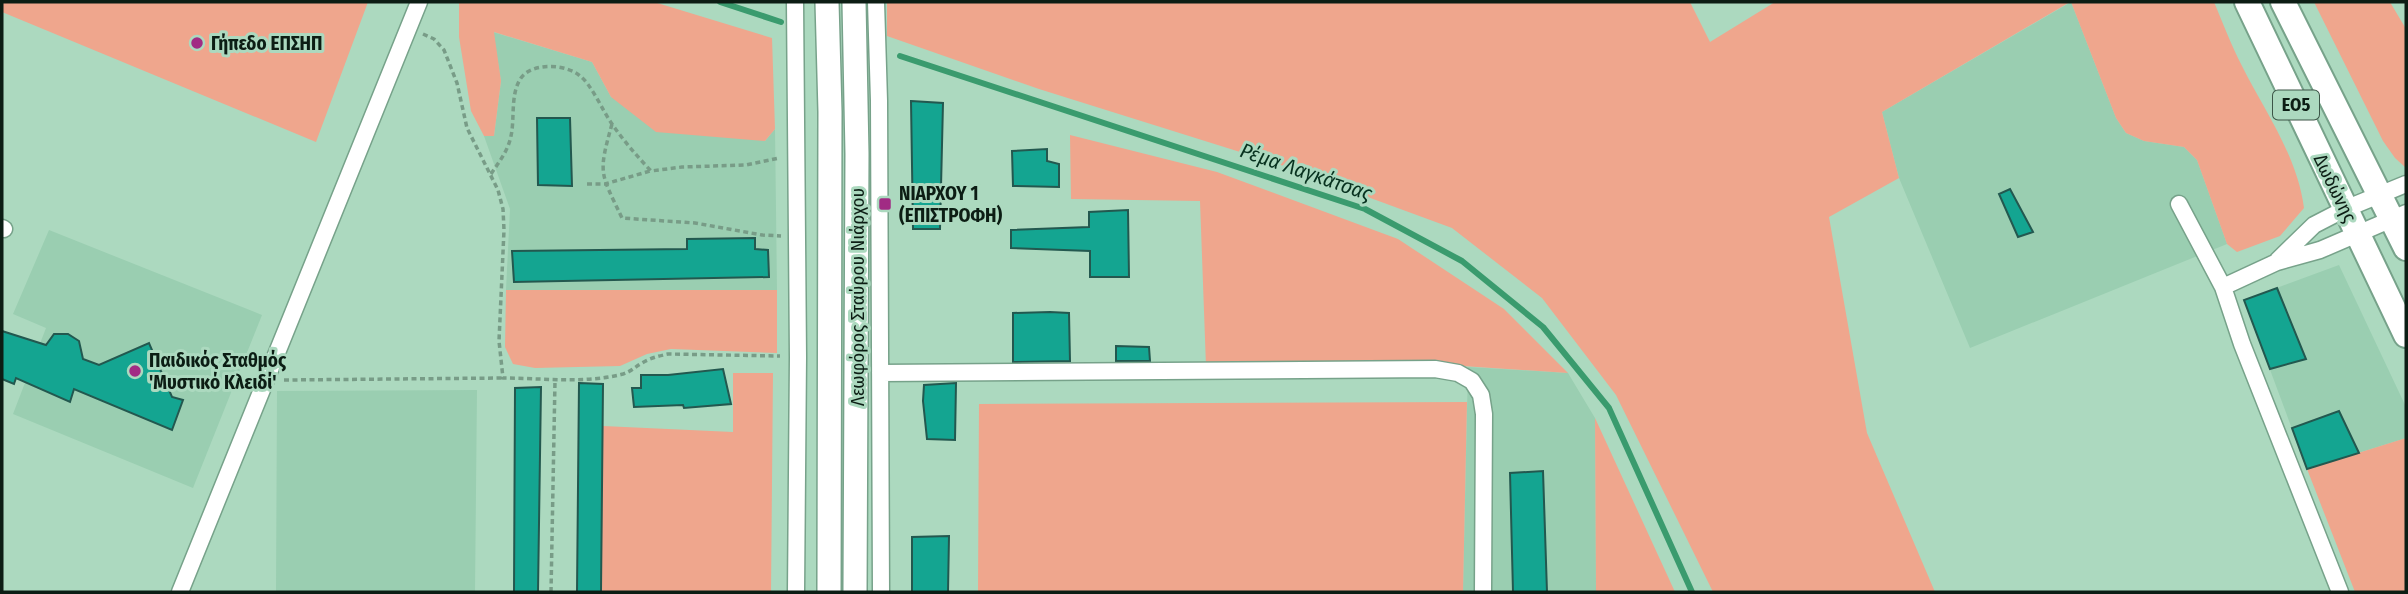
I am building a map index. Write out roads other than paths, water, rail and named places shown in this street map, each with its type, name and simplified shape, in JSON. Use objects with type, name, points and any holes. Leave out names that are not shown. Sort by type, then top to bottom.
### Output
[{"type":"main road","name":"Λεωφόρος Σταύρου Νιάρχου","points":[[827,2],[830,112],[829,592]]},
{"type":"main road","name":"Λεωφόρος Σταύρου Νιάρχου","points":[[854,2],[857,154],[855,592]]},
{"type":"main road","name":"Δωδώνης","points":[[2247,2],[2406,335]]},
{"type":"main road","name":"Δωδώνης","points":[[2283,2],[2379,194],[2399,216],[2406,247]]},
{"type":"street","points":[[180,592],[419,2]]},
{"type":"street","points":[[795,2],[798,228],[796,592]]},
{"type":"street","points":[[876,2],[880,114],[881,592]]},
{"type":"street","points":[[2277,262],[2315,225],[2345,208],[2406,184]]},
{"type":"street","points":[[2179,204],[2223,287],[2242,344],[2340,592]]},
{"type":"street","points":[[2223,287],[2277,262],[2320,250],[2399,216]]},
{"type":"street","points":[[880,373],[1400,369],[1435,369],[1458,373],[1477,387],[1483,405],[1483,592]]},
{"type":"waterway","name":"Ρέμα Λαγκάτσας","points":[[720,2],[781,22]]},
{"type":"waterway","name":"Ρέμα Λαγκάτσας","points":[[900,56],[1365,209],[1462,261],[1543,327],[1609,408],[1692,592]]},
{"type":"place","name":"Γήπεδο ΕΠΣΗΠ","points":[[197,43]]},
{"type":"place","name":"ΝΙΑΡΧΟΥ 1 (ΕΠΙΣΤΡΟΦΗ)","points":[[885,204]]},
{"type":"place","name":"Παιδικός Σταθμός 'Μυστικό Κλειδί'","points":[[135,371]]}]
